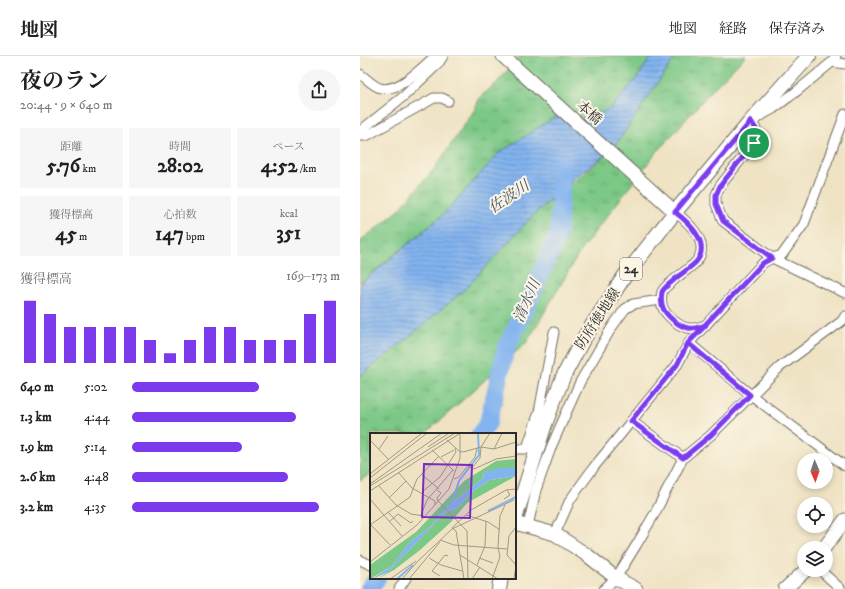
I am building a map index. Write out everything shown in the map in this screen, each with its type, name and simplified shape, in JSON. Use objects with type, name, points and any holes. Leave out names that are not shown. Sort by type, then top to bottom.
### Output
[{"type":"main road","name":"防府徳地線","points":[[516,515],[532,449],[563,377],[582,341],[624,277],[675,212],[751,121],[809,56]]},
{"type":"main road","points":[[499,589],[501,579]]},
{"type":"street","points":[[360,74],[380,88],[388,88],[402,83],[435,56]]},
{"type":"street","points":[[360,131],[404,96],[438,64],[442,56]]},
{"type":"street","name":"本橋","points":[[503,56],[675,212]]},
{"type":"street","points":[[845,64],[834,59],[797,91],[773,109],[751,121],[756,129],[754,143],[720,186],[716,195],[716,204],[723,221],[772,258],[845,293]]},
{"type":"street","points":[[360,136],[366,136],[434,98],[442,98],[448,101]]},
{"type":"street","points":[[555,534],[570,500],[594,467],[677,365],[688,343],[763,263],[782,255],[804,224],[845,114]]},
{"type":"street","points":[[675,212],[688,222],[696,232],[700,242],[700,253],[696,261],[663,291],[661,300],[664,310],[671,318],[686,328],[696,328],[706,325]]},
{"type":"street","points":[[636,589],[616,578],[587,555],[555,534],[521,525],[536,490],[552,445],[580,382],[612,327],[625,309],[633,304],[661,300]]},
{"type":"street","points":[[604,589],[616,578],[655,513],[683,458],[711,435],[780,367],[842,320],[845,316]]},
{"type":"street","points":[[516,449],[532,449],[554,332]]},
{"type":"street","points":[[688,343],[750,395],[845,466]]},
{"type":"street","points":[[631,421],[683,458]]},
{"type":"street","points":[[829,541],[845,520]]},
{"type":"street","points":[[785,589],[798,577]]},
{"type":"street","points":[[828,577],[841,589]]},
{"type":"street","points":[[399,589],[404,579]]},
{"type":"green space","points":[[520,56],[652,56],[637,78],[610,109],[585,118],[555,117],[500,152],[442,216],[360,283],[360,241],[397,212],[435,168],[475,109],[480,97],[496,84]]},
{"type":"green space","points":[[676,56],[746,56],[714,88],[655,154],[581,250],[527,342],[426,433],[370,433],[370,474],[360,481],[360,376],[396,348],[465,289],[535,213],[612,150]]},
{"type":"water","name":"佐波川","points":[[652,56],[676,56],[612,150],[579,174],[535,213],[465,289],[396,348],[360,376],[360,284],[442,216],[500,152],[555,117],[585,118],[610,109],[637,78]]},
{"type":"waterway","name":"清水川","points":[[481,433],[488,423],[506,348],[528,303],[558,234],[562,166]]},
{"type":"waterway","name":"清水川","points":[[369,589],[376,579]]},
{"type":"route","points":[[754,143],[720,186],[716,195],[716,204],[723,221],[772,258],[763,263],[706,325],[688,343],[750,395],[711,435],[683,458],[631,421],[677,365],[688,343],[706,325],[696,328],[686,328],[671,318],[664,310],[661,300],[663,291],[696,261],[700,253],[700,242],[696,232],[688,222],[675,212],[751,121],[756,129],[754,143]]}]
